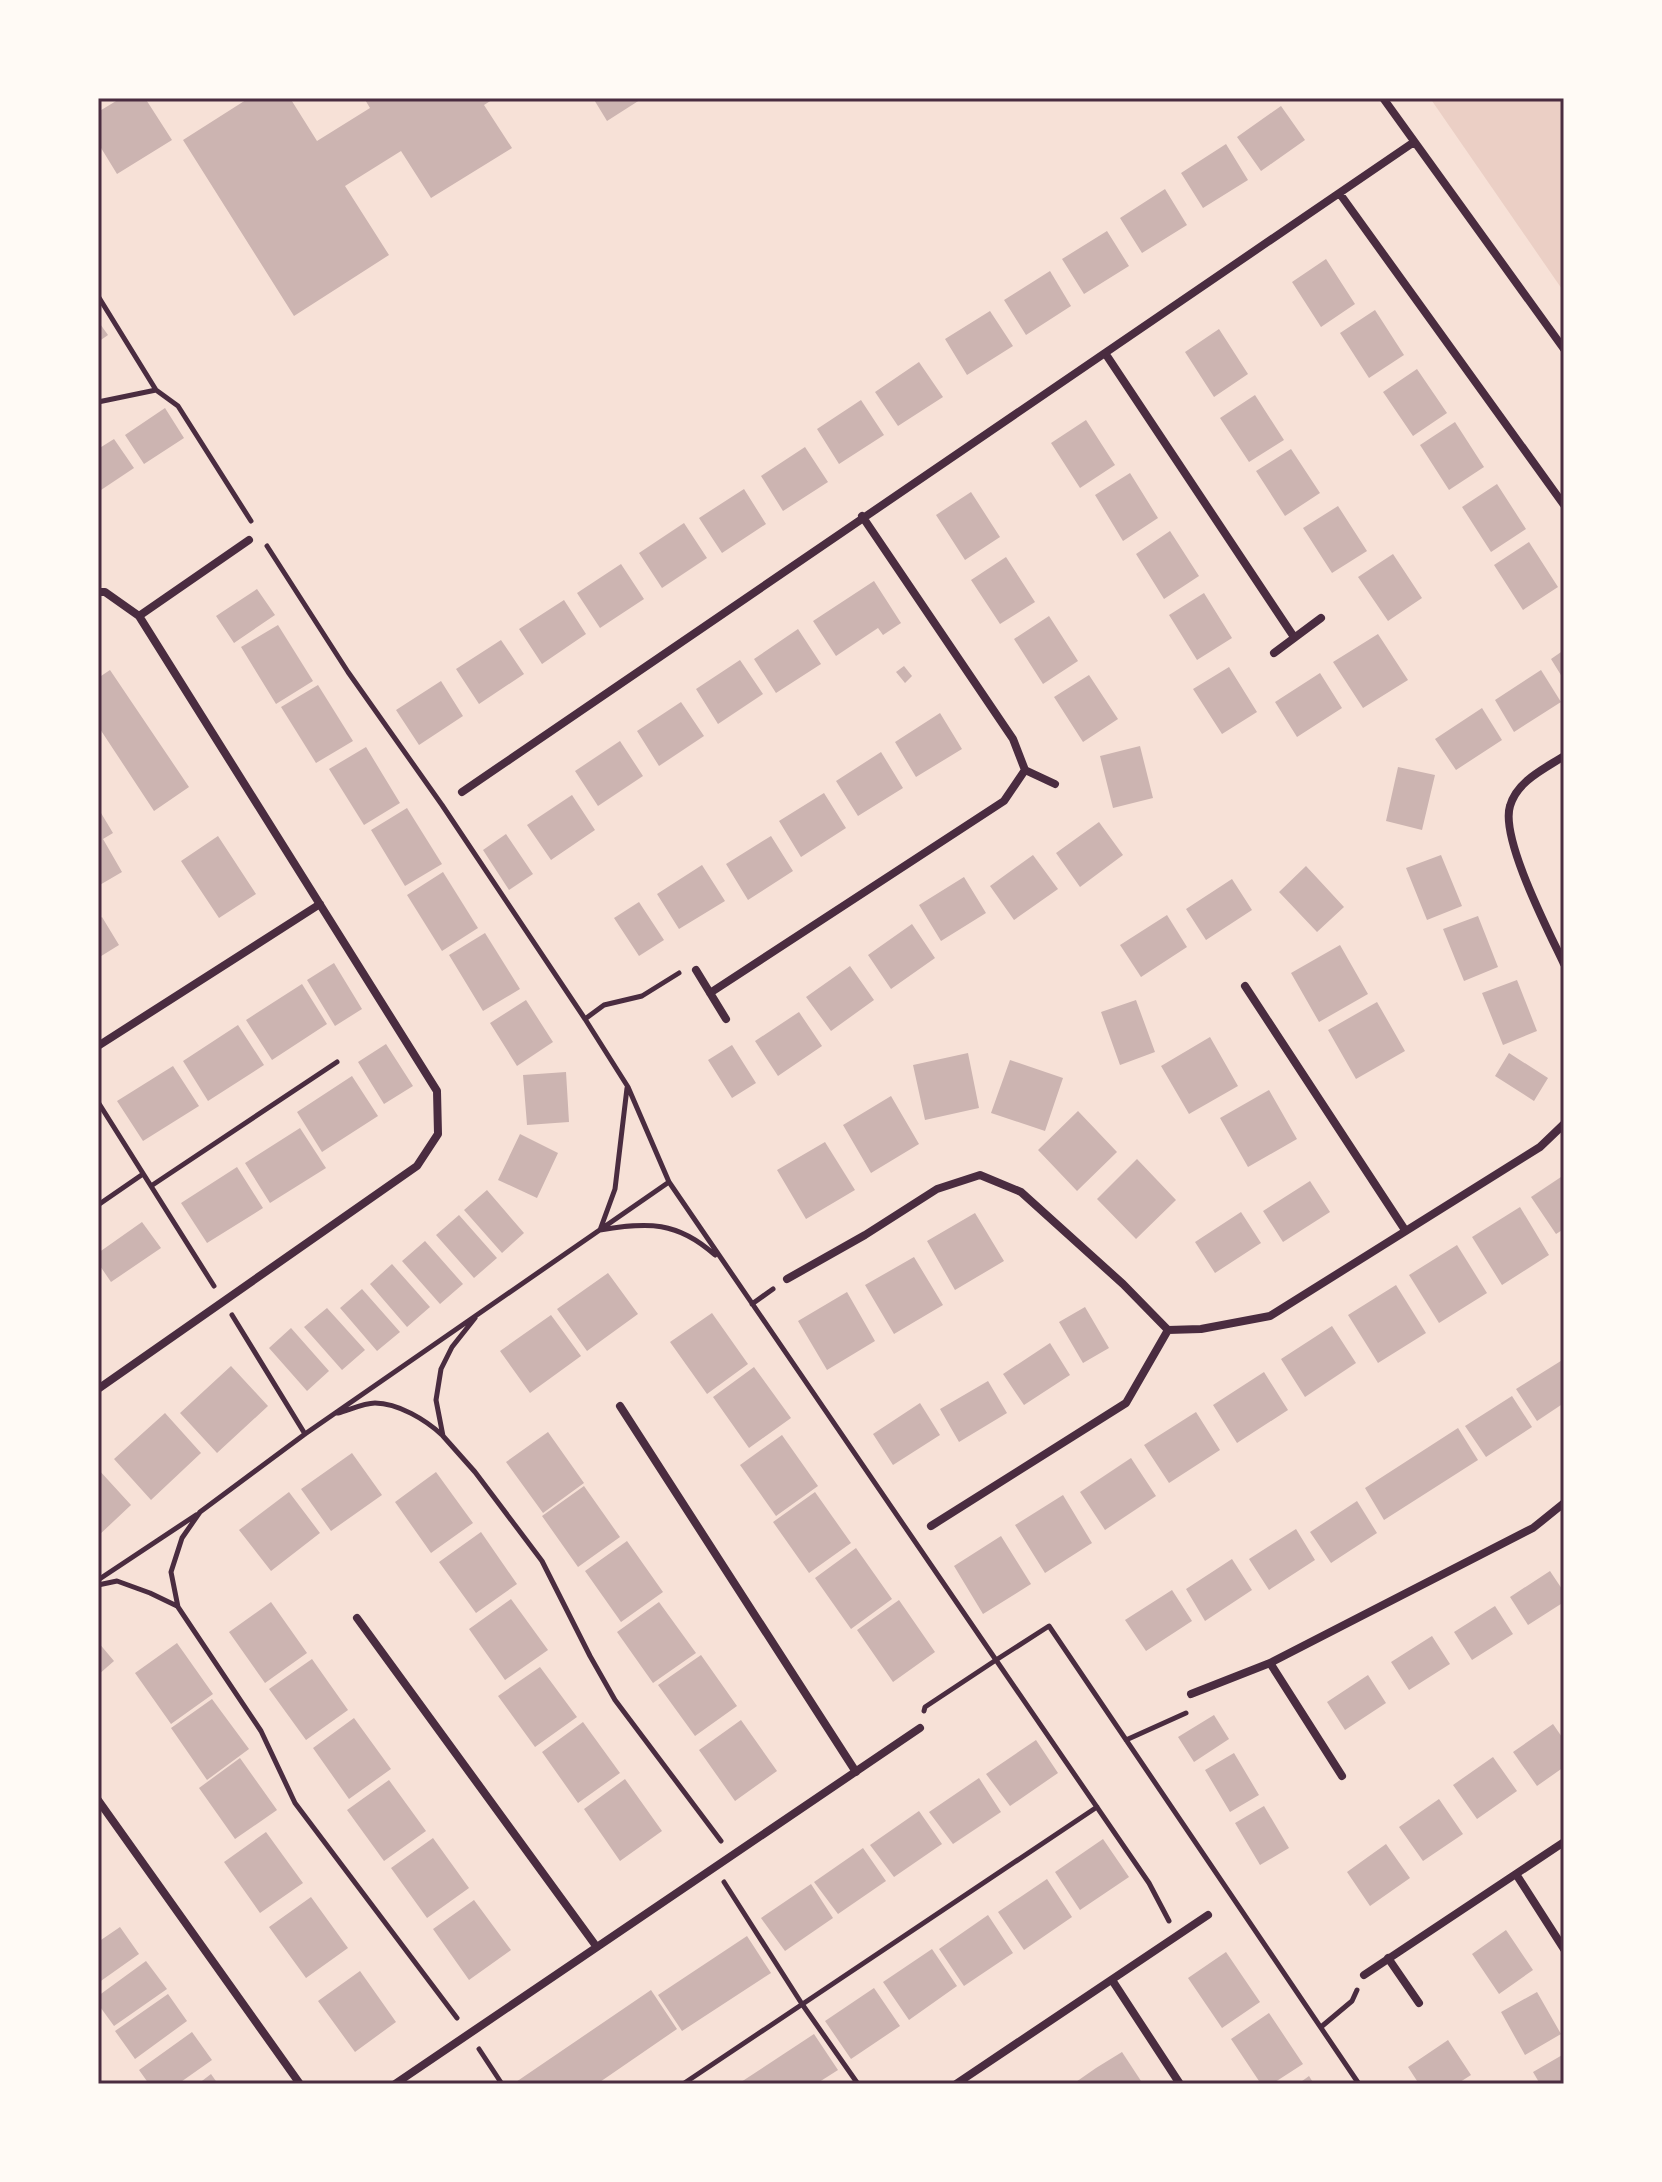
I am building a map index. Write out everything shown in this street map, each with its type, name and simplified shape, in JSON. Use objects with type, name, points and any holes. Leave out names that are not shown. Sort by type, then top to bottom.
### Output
[{"type":"street","points":[[1383,98],[1564,349]]},
{"type":"street","points":[[462,792],[1414,142]]},
{"type":"street","points":[[1340,194],[1564,505]]},
{"type":"street","points":[[1105,353],[1294,637]]},
{"type":"street","points":[[862,516],[1013,739],[1025,770],[1055,784]]},
{"type":"street","points":[[139,616],[249,540]]},
{"type":"street","points":[[98,592],[105,592],[139,616],[320,904],[437,1091],[438,1134],[417,1166],[98,1389]]},
{"type":"street","points":[[1274,653],[1321,618]]},
{"type":"street","points":[[1564,756],[1525,782],[1510,806],[1510,831],[1527,882],[1564,964]]},
{"type":"street","points":[[710,993],[1004,801],[1025,770]]},
{"type":"street","points":[[98,1046],[320,904]]},
{"type":"street","points":[[696,970],[726,1019]]},
{"type":"street","points":[[1245,986],[1405,1230]]},
{"type":"street","points":[[787,1279],[865,1235],[937,1189],[980,1175],[1021,1192],[1123,1284],[1168,1330],[1201,1329],[1270,1316],[1540,1147],[1564,1124]]},
{"type":"street","points":[[931,1526],[1126,1403],[1168,1330]]},
{"type":"street","points":[[620,1406],[856,1772]]},
{"type":"street","points":[[1191,1694],[1270,1663],[1533,1528],[1564,1503]]},
{"type":"street","points":[[357,1618],[596,1946]]},
{"type":"street","points":[[1270,1663],[1342,1776]]},
{"type":"street","points":[[395,2084],[920,1728]]},
{"type":"street","points":[[98,1800],[300,2084]]},
{"type":"street","points":[[1364,1975],[1564,1842]]},
{"type":"street","points":[[1516,1874],[1564,1949]]},
{"type":"street","points":[[956,2084],[1208,1915]]},
{"type":"street","points":[[1388,1958],[1419,2003]]},
{"type":"street","points":[[1112,1980],[1180,2084]]},
{"type":"path","points":[[98,296],[156,390],[178,406],[254,526]]},
{"type":"path","points":[[98,402],[156,390]]},
{"type":"path","points":[[263,539],[348,672],[442,805],[628,1087],[669,1182],[1149,1883],[1177,1936]]},
{"type":"path","points":[[585,1019],[604,1005],[642,996],[679,972],[696,970]]},
{"type":"path","points":[[151,1186],[337,1062]]},
{"type":"path","points":[[600,1230],[615,1189],[628,1087]]},
{"type":"path","points":[[98,1102],[305,1434]]},
{"type":"path","points":[[98,1205],[143,1174]]},
{"type":"path","points":[[98,1582],[333,1414],[669,1182]]},
{"type":"path","points":[[600,1230],[633,1224],[674,1227],[697,1239],[723,1262]]},
{"type":"path","points":[[443,1436],[436,1400],[441,1369],[452,1347],[478,1314]]},
{"type":"path","points":[[333,1414],[376,1403],[403,1410],[431,1424],[443,1436],[475,1472],[542,1561],[615,1700],[732,1856]]},
{"type":"path","points":[[200,1512],[182,1538],[171,1572],[178,1607],[261,1731],[295,1803],[468,2033],[502,2084]]},
{"type":"path","points":[[98,1582],[117,1581],[178,1607]]},
{"type":"path","points":[[920,1728],[925,1707],[1049,1626],[1359,2084]]},
{"type":"path","points":[[1126,1740],[1188,1713],[1191,1694]]},
{"type":"path","points":[[683,2084],[1097,1807]]},
{"type":"path","points":[[715,1867],[802,2004],[858,2084]]},
{"type":"path","points":[[1321,2027],[1352,2001],[1364,1975]]},
{"type":"shaded area","points":[[1430,98],[1564,98],[1564,292]]},
{"type":"building","points":[[121,98],[145,98],[172,140],[117,174],[98,143],[98,112]]},
{"type":"building","points":[[249,98],[290,98],[317,141],[370,108],[364,98],[495,98],[484,105],[512,148],[431,198],[401,151],[345,186],[389,255],[294,316],[183,140]]},
{"type":"building","points":[[593,98],[643,98],[607,121]]},
{"type":"building","points":[[1281,106],[1305,140],[1261,171],[1237,137]]},
{"type":"building","points":[[1226,144],[1248,180],[1203,208],[1181,173]]},
{"type":"building","points":[[1165,189],[1187,225],[1142,253],[1120,218]]},
{"type":"building","points":[[1107,231],[1129,266],[1084,294],[1062,259]]},
{"type":"building","points":[[1326,259],[1355,304],[1321,327],[1292,282]]},
{"type":"building","points":[[1050,271],[1071,306],[1026,335],[1004,300]]},
{"type":"building","points":[[1375,310],[1404,355],[1369,378],[1340,333]]},
{"type":"building","points":[[990,311],[1013,346],[967,375],[945,339]]},
{"type":"building","points":[[98,321],[108,335],[98,342]]},
{"type":"building","points":[[1219,329],[1248,374],[1214,397],[1185,352]]},
{"type":"building","points":[[919,362],[943,397],[898,426],[875,392]]},
{"type":"building","points":[[1417,369],[1447,413],[1413,436],[1383,392]]},
{"type":"building","points":[[1255,395],[1284,440],[1249,462],[1220,418]]},
{"type":"building","points":[[861,400],[884,435],[839,464],[817,429]]},
{"type":"building","points":[[165,408],[184,438],[144,464],[125,435]]},
{"type":"building","points":[[1086,420],[1115,465],[1080,488],[1051,443]]},
{"type":"building","points":[[1455,422],[1484,467],[1449,490],[1420,445]]},
{"type":"building","points":[[114,439],[134,468],[98,492],[98,449]]},
{"type":"building","points":[[805,447],[828,482],[783,511],[761,476]]},
{"type":"building","points":[[1291,449],[1320,493],[1285,516],[1256,471]]},
{"type":"building","points":[[1130,473],[1158,518],[1123,541],[1095,495]]},
{"type":"building","points":[[1497,484],[1526,529],[1491,552],[1462,507]]},
{"type":"building","points":[[744,489],[766,524],[722,553],[699,518]]},
{"type":"building","points":[[971,492],[1000,537],[965,560],[936,515]]},
{"type":"building","points":[[1338,506],[1367,551],[1332,573],[1303,528]]},
{"type":"building","points":[[684,523],[707,558],[662,588],[639,553]]},
{"type":"building","points":[[1170,531],[1199,576],[1164,599],[1136,554]]},
{"type":"building","points":[[1529,542],[1558,587],[1523,610],[1494,565]]},
{"type":"building","points":[[1393,554],[1422,598],[1388,621],[1358,577]]},
{"type":"building","points":[[1006,557],[1035,602],[1000,624],[971,580]]},
{"type":"building","points":[[621,564],[644,599],[600,628],[577,593]]},
{"type":"building","points":[[874,581],[901,623],[883,635],[878,628],[836,656],[813,621]]},
{"type":"building","points":[[257,589],[275,615],[234,643],[216,616]]},
{"type":"building","points":[[1204,593],[1232,638],[1197,660],[1169,615]]},
{"type":"building","points":[[564,600],[586,634],[542,664],[519,629]]},
{"type":"building","points":[[1049,616],[1078,661],[1043,684],[1014,639]]},
{"type":"building","points":[[278,625],[313,681],[276,704],[241,647]]},
{"type":"building","points":[[798,629],[821,664],[776,693],[754,659]]},
{"type":"building","points":[[1378,634],[1408,680],[1363,708],[1333,662]]},
{"type":"building","points":[[501,640],[524,674],[479,704],[456,669]]},
{"type":"building","points":[[1564,650],[1564,680],[1551,659]]},
{"type":"building","points":[[740,660],[763,694],[718,724],[696,689]]},
{"type":"building","points":[[904,666],[912,676],[905,683],[896,672]]},
{"type":"building","points":[[1229,667],[1257,712],[1222,734],[1193,689]]},
{"type":"building","points":[[110,670],[189,787],[154,811],[98,726],[98,678]]},
{"type":"building","points":[[1541,670],[1561,702],[1514,732],[1495,700]]},
{"type":"building","points":[[1320,673],[1342,708],[1297,737],[1275,702]]},
{"type":"building","points":[[1089,675],[1118,719],[1083,742],[1054,697]]},
{"type":"building","points":[[441,681],[463,716],[419,745],[396,710]]},
{"type":"building","points":[[318,685],[353,741],[316,763],[281,707]]},
{"type":"building","points":[[681,702],[704,736],[659,766],[637,731]]},
{"type":"building","points":[[1482,708],[1502,740],[1456,770],[1435,739]]},
{"type":"building","points":[[940,713],[962,749],[916,777],[895,742]]},
{"type":"building","points":[[620,741],[643,776],[598,806],[575,771]]},
{"type":"building","points":[[1140,746],[1153,798],[1113,808],[1100,756]]},
{"type":"building","points":[[366,747],[400,803],[364,825],[329,769]]},
{"type":"building","points":[[881,752],[903,788],[858,816],[836,781]]},
{"type":"building","points":[[1398,767],[1435,775],[1422,830],[1386,821]]},
{"type":"building","points":[[824,793],[846,828],[801,857],[779,821]]},
{"type":"building","points":[[572,795],[595,830],[551,860],[527,825]]},
{"type":"building","points":[[98,808],[113,833],[103,839],[122,872],[98,886]]},
{"type":"building","points":[[407,808],[442,864],[405,886],[371,830]]},
{"type":"building","points":[[1099,822],[1123,855],[1080,887],[1056,853]]},
{"type":"building","points":[[506,834],[533,874],[509,890],[483,850]]},
{"type":"building","points":[[218,836],[256,894],[219,918],[181,861]]},
{"type":"building","points":[[771,836],[793,871],[748,900],[726,864]]},
{"type":"building","points":[[1033,855],[1058,889],[1014,920],[990,886]]},
{"type":"building","points":[[1441,855],[1462,906],[1427,920],[1406,868]]},
{"type":"building","points":[[702,865],[725,901],[679,929],[657,894]]},
{"type":"building","points":[[1306,866],[1344,907],[1317,932],[1279,892]]},
{"type":"building","points":[[443,872],[478,928],[442,951],[407,895]]},
{"type":"building","points":[[964,877],[986,913],[941,941],[919,905]]},
{"type":"building","points":[[1232,879],[1252,910],[1206,940],[1186,909]]},
{"type":"building","points":[[639,902],[664,940],[639,956],[614,918]]},
{"type":"building","points":[[1167,915],[1187,947],[1141,977],[1120,945]]},
{"type":"building","points":[[1478,916],[1498,967],[1464,981],[1443,929]]},
{"type":"building","points":[[102,917],[119,945],[98,958],[98,920]]},
{"type":"building","points":[[912,924],[935,958],[891,989],[868,955]]},
{"type":"building","points":[[485,933],[520,989],[483,1011],[449,955]]},
{"type":"building","points":[[1340,945],[1368,994],[1319,1022],[1291,973]]},
{"type":"building","points":[[334,963],[362,1009],[335,1026],[307,980]]},
{"type":"building","points":[[850,966],[874,1000],[831,1031],[806,997]]},
{"type":"building","points":[[1517,980],[1537,1031],[1503,1045],[1482,993]]},
{"type":"building","points":[[302,984],[327,1024],[272,1060],[246,1020]]},
{"type":"building","points":[[526,1000],[553,1042],[517,1066],[490,1023]]},
{"type":"building","points":[[1136,1000],[1155,1052],[1120,1065],[1101,1012]]},
{"type":"building","points":[[1377,1002],[1405,1051],[1356,1079],[1328,1030]]},
{"type":"building","points":[[799,1012],[822,1046],[778,1076],[755,1041]]},
{"type":"building","points":[[238,1025],[264,1065],[208,1101],[183,1061]]},
{"type":"building","points":[[1210,1037],[1238,1086],[1189,1114],[1161,1066]]},
{"type":"building","points":[[386,1044],[413,1086],[384,1104],[358,1062]]},
{"type":"building","points":[[732,1045],[756,1083],[732,1098],[708,1060]]},
{"type":"building","points":[[968,1053],[979,1108],[925,1120],[913,1065]]},
{"type":"building","points":[[1509,1053],[1548,1078],[1534,1101],[1495,1076]]},
{"type":"building","points":[[1010,1060],[1063,1078],[1045,1131],[991,1113]]},
{"type":"building","points":[[173,1066],[199,1106],[143,1141],[117,1101]]},
{"type":"building","points":[[566,1072],[569,1122],[527,1125],[523,1075]]},
{"type":"building","points":[[352,1076],[378,1116],[322,1152],[297,1112]]},
{"type":"building","points":[[1269,1090],[1297,1139],[1248,1167],[1220,1118]]},
{"type":"building","points":[[891,1096],[919,1144],[871,1173],[843,1125]]},
{"type":"building","points":[[1078,1111],[1117,1152],[1077,1191],[1038,1150]]},
{"type":"building","points":[[300,1128],[326,1168],[270,1203],[245,1163]]},
{"type":"building","points":[[520,1134],[558,1153],[537,1198],[498,1180]]},
{"type":"building","points":[[825,1142],[855,1190],[806,1219],[777,1170]]},
{"type":"building","points":[[1137,1159],[1176,1200],[1136,1239],[1097,1199]]},
{"type":"building","points":[[237,1167],[263,1208],[207,1243],[181,1203]]},
{"type":"building","points":[[1564,1175],[1564,1229],[1556,1234],[1531,1197]]},
{"type":"building","points":[[1310,1181],[1330,1212],[1283,1242],[1263,1211]]},
{"type":"building","points":[[487,1190],[524,1233],[502,1253],[464,1210]]},
{"type":"building","points":[[1520,1207],[1549,1255],[1502,1285],[1472,1237]]},
{"type":"building","points":[[1241,1212],[1261,1243],[1215,1273],[1195,1242]]},
{"type":"building","points":[[975,1213],[1004,1261],[955,1290],[927,1241]]},
{"type":"building","points":[[459,1215],[497,1258],[474,1278],[436,1235]]},
{"type":"building","points":[[142,1222],[161,1248],[111,1282],[98,1263],[98,1253]]},
{"type":"building","points":[[425,1241],[463,1284],[440,1304],[402,1261]]},
{"type":"building","points":[[1457,1245],[1487,1293],[1439,1323],[1409,1275]]},
{"type":"building","points":[[914,1257],[943,1305],[894,1334],[865,1285]]},
{"type":"building","points":[[392,1264],[430,1307],[407,1327],[370,1284]]},
{"type":"building","points":[[608,1273],[638,1314],[587,1351],[557,1309]]},
{"type":"building","points":[[1396,1285],[1426,1333],[1378,1363],[1348,1315]]},
{"type":"building","points":[[362,1289],[400,1332],[377,1351],[340,1308]]},
{"type":"building","points":[[847,1292],[875,1341],[827,1370],[798,1321]]},
{"type":"building","points":[[1085,1307],[1109,1348],[1083,1363],[1059,1322]]},
{"type":"building","points":[[327,1308],[365,1350],[342,1370],[304,1327]]},
{"type":"building","points":[[712,1313],[748,1364],[707,1394],[670,1342]]},
{"type":"building","points":[[551,1315],[581,1356],[530,1393],[500,1351]]},
{"type":"building","points":[[1332,1326],[1356,1363],[1305,1397],[1281,1359]]},
{"type":"building","points":[[291,1328],[329,1371],[307,1391],[269,1348]]},
{"type":"building","points":[[1050,1343],[1070,1375],[1024,1405],[1003,1374]]},
{"type":"building","points":[[1564,1359],[1564,1403],[1537,1421],[1516,1389]]},
{"type":"building","points":[[231,1366],[268,1406],[217,1453],[180,1413]]},
{"type":"building","points":[[754,1367],[791,1418],[749,1448],[713,1397]]},
{"type":"building","points":[[1264,1372],[1288,1410],[1237,1443],[1213,1405]]},
{"type":"building","points":[[988,1381],[1007,1413],[959,1442],[940,1409]]},
{"type":"building","points":[[1512,1396],[1532,1427],[1486,1457],[1465,1426]]},
{"type":"building","points":[[920,1403],[940,1435],[893,1465],[873,1434]]},
{"type":"building","points":[[1196,1412],[1220,1450],[1169,1483],[1144,1445]]},
{"type":"building","points":[[165,1413],[201,1453],[151,1500],[114,1459]]},
{"type":"building","points":[[1458,1428],[1478,1460],[1384,1520],[1365,1488]]},
{"type":"building","points":[[548,1432],[584,1483],[543,1513],[506,1462]]},
{"type":"building","points":[[782,1435],[818,1486],[776,1516],[740,1465]]},
{"type":"building","points":[[352,1453],[382,1495],[331,1531],[301,1489]]},
{"type":"building","points":[[1131,1458],[1156,1496],[1105,1530],[1080,1492]]},
{"type":"building","points":[[98,1469],[131,1505],[98,1536]]},
{"type":"building","points":[[436,1472],[473,1523],[431,1553],[395,1502]]},
{"type":"building","points":[[584,1486],[620,1537],[578,1567],[542,1516]]},
{"type":"building","points":[[289,1492],[320,1533],[271,1571],[239,1530]]},
{"type":"building","points":[[815,1492],[851,1543],[809,1573],[773,1522]]},
{"type":"building","points":[[1063,1495],[1092,1543],[1045,1573],[1015,1525]]},
{"type":"building","points":[[1357,1501],[1377,1533],[1331,1563],[1310,1532]]},
{"type":"building","points":[[1296,1529],[1315,1560],[1269,1590],[1249,1559]]},
{"type":"building","points":[[481,1532],[517,1584],[476,1613],[439,1562]]},
{"type":"building","points":[[1001,1536],[1031,1584],[983,1614],[954,1566]]},
{"type":"building","points":[[627,1541],[663,1592],[621,1622],[585,1571]]},
{"type":"building","points":[[856,1548],[892,1599],[851,1629],[815,1578]]},
{"type":"building","points":[[1232,1559],[1252,1590],[1205,1621],[1186,1589]]},
{"type":"building","points":[[1550,1571],[1564,1592],[1564,1602],[1528,1625],[1510,1597]]},
{"type":"building","points":[[1172,1590],[1192,1621],[1146,1651],[1125,1620]]},
{"type":"building","points":[[511,1599],[548,1650],[505,1680],[469,1629]]},
{"type":"building","points":[[899,1600],[935,1652],[893,1682],[857,1630]]},
{"type":"building","points":[[271,1602],[307,1653],[265,1683],[229,1632]]},
{"type":"building","points":[[659,1602],[696,1653],[653,1683],[617,1632]]},
{"type":"building","points":[[1495,1606],[1513,1634],[1472,1660],[1454,1632]]},
{"type":"building","points":[[1432,1636],[1450,1664],[1409,1690],[1391,1662]]},
{"type":"building","points":[[98,1642],[114,1661],[98,1675]]},
{"type":"building","points":[[177,1643],[213,1694],[171,1724],[135,1673]]},
{"type":"building","points":[[701,1655],[737,1706],[695,1736],[658,1685]]},
{"type":"building","points":[[312,1659],[348,1710],[306,1740],[269,1689]]},
{"type":"building","points":[[540,1667],[577,1717],[535,1747],[498,1696]]},
{"type":"building","points":[[1368,1675],[1386,1703],[1345,1730],[1327,1702]]},
{"type":"building","points":[[212,1699],[249,1749],[207,1780],[171,1728]]},
{"type":"building","points":[[1214,1715],[1229,1739],[1194,1762],[1178,1737]]},
{"type":"building","points":[[354,1718],[391,1769],[349,1799],[313,1748]]},
{"type":"building","points":[[741,1720],[777,1771],[735,1801],[699,1750]]},
{"type":"building","points":[[583,1722],[620,1773],[578,1803],[542,1752]]},
{"type":"building","points":[[1553,1724],[1564,1740],[1564,1767],[1537,1786],[1513,1752]]},
{"type":"building","points":[[1036,1740],[1058,1773],[1010,1806],[986,1774]]},
{"type":"building","points":[[1234,1753],[1259,1795],[1230,1812],[1205,1770]]},
{"type":"building","points":[[1493,1757],[1517,1791],[1477,1819],[1453,1785]]},
{"type":"building","points":[[240,1758],[277,1810],[235,1839],[199,1788]]},
{"type":"building","points":[[979,1778],[1001,1812],[953,1844],[929,1812]]},
{"type":"building","points":[[625,1779],[662,1831],[620,1861],[584,1809]]},
{"type":"building","points":[[389,1780],[426,1831],[384,1861],[347,1810]]},
{"type":"building","points":[[1439,1799],[1463,1834],[1423,1861],[1399,1827]]},
{"type":"building","points":[[1264,1806],[1289,1848],[1260,1865],[1235,1823]]},
{"type":"building","points":[[919,1811],[942,1844],[894,1877],[870,1845]]},
{"type":"building","points":[[266,1832],[303,1883],[260,1913],[224,1862]]},
{"type":"building","points":[[433,1838],[469,1888],[427,1918],[391,1868]]},
{"type":"building","points":[[1103,1839],[1129,1877],[1080,1910],[1055,1872]]},
{"type":"building","points":[[1386,1844],[1410,1878],[1370,1906],[1347,1872]]},
{"type":"building","points":[[863,1848],[886,1881],[838,1914],[814,1882]]},
{"type":"building","points":[[1047,1879],[1072,1917],[1024,1950],[998,1912]]},
{"type":"building","points":[[811,1884],[833,1918],[785,1951],[761,1918]]},
{"type":"building","points":[[311,1897],[348,1948],[306,1978],[269,1927]]},
{"type":"building","points":[[474,1900],[511,1950],[469,1980],[433,1929]]},
{"type":"building","points":[[988,1915],[1013,1953],[964,1986],[939,1949]]},
{"type":"building","points":[[120,1927],[139,1954],[98,1983],[98,1942]]},
{"type":"building","points":[[1506,1930],[1533,1970],[1499,1994],[1472,1954]]},
{"type":"building","points":[[747,1936],[771,1973],[682,2031],[658,1995]]},
{"type":"building","points":[[932,1949],[957,1986],[909,2020],[883,1982]]},
{"type":"building","points":[[1226,1952],[1260,2002],[1222,2028],[1188,1978]]},
{"type":"building","points":[[146,1961],[167,1989],[114,2026],[98,2004],[98,1996]]},
{"type":"building","points":[[360,1971],[396,2022],[355,2052],[318,2001]]},
{"type":"building","points":[[874,1988],[900,2026],[851,2059],[825,2021]]},
{"type":"building","points":[[651,1990],[677,2029],[597,2084],[513,2084]]},
{"type":"building","points":[[1537,1992],[1561,2034],[1525,2055],[1501,2012]]},
{"type":"building","points":[[168,1994],[187,2021],[135,2059],[115,2031]]},
{"type":"building","points":[[1269,2013],[1303,2064],[1272,2084],[1261,2084],[1231,2039]]},
{"type":"building","points":[[192,2032],[212,2060],[178,2084],[149,2084],[139,2070]]},
{"type":"building","points":[[814,2034],[838,2070],[816,2084],[738,2084]]},
{"type":"building","points":[[1448,2040],[1471,2075],[1457,2084],[1419,2084],[1408,2067]]},
{"type":"building","points":[[1122,2052],[1143,2084],[1073,2084],[1096,2068]]},
{"type":"building","points":[[1564,2054],[1564,2084],[1540,2084],[1533,2072]]},
{"type":"building","points":[[211,2074],[218,2084],[198,2084]]},
{"type":"building","points":[[1309,2076],[1314,2084],[1298,2084]]}]
